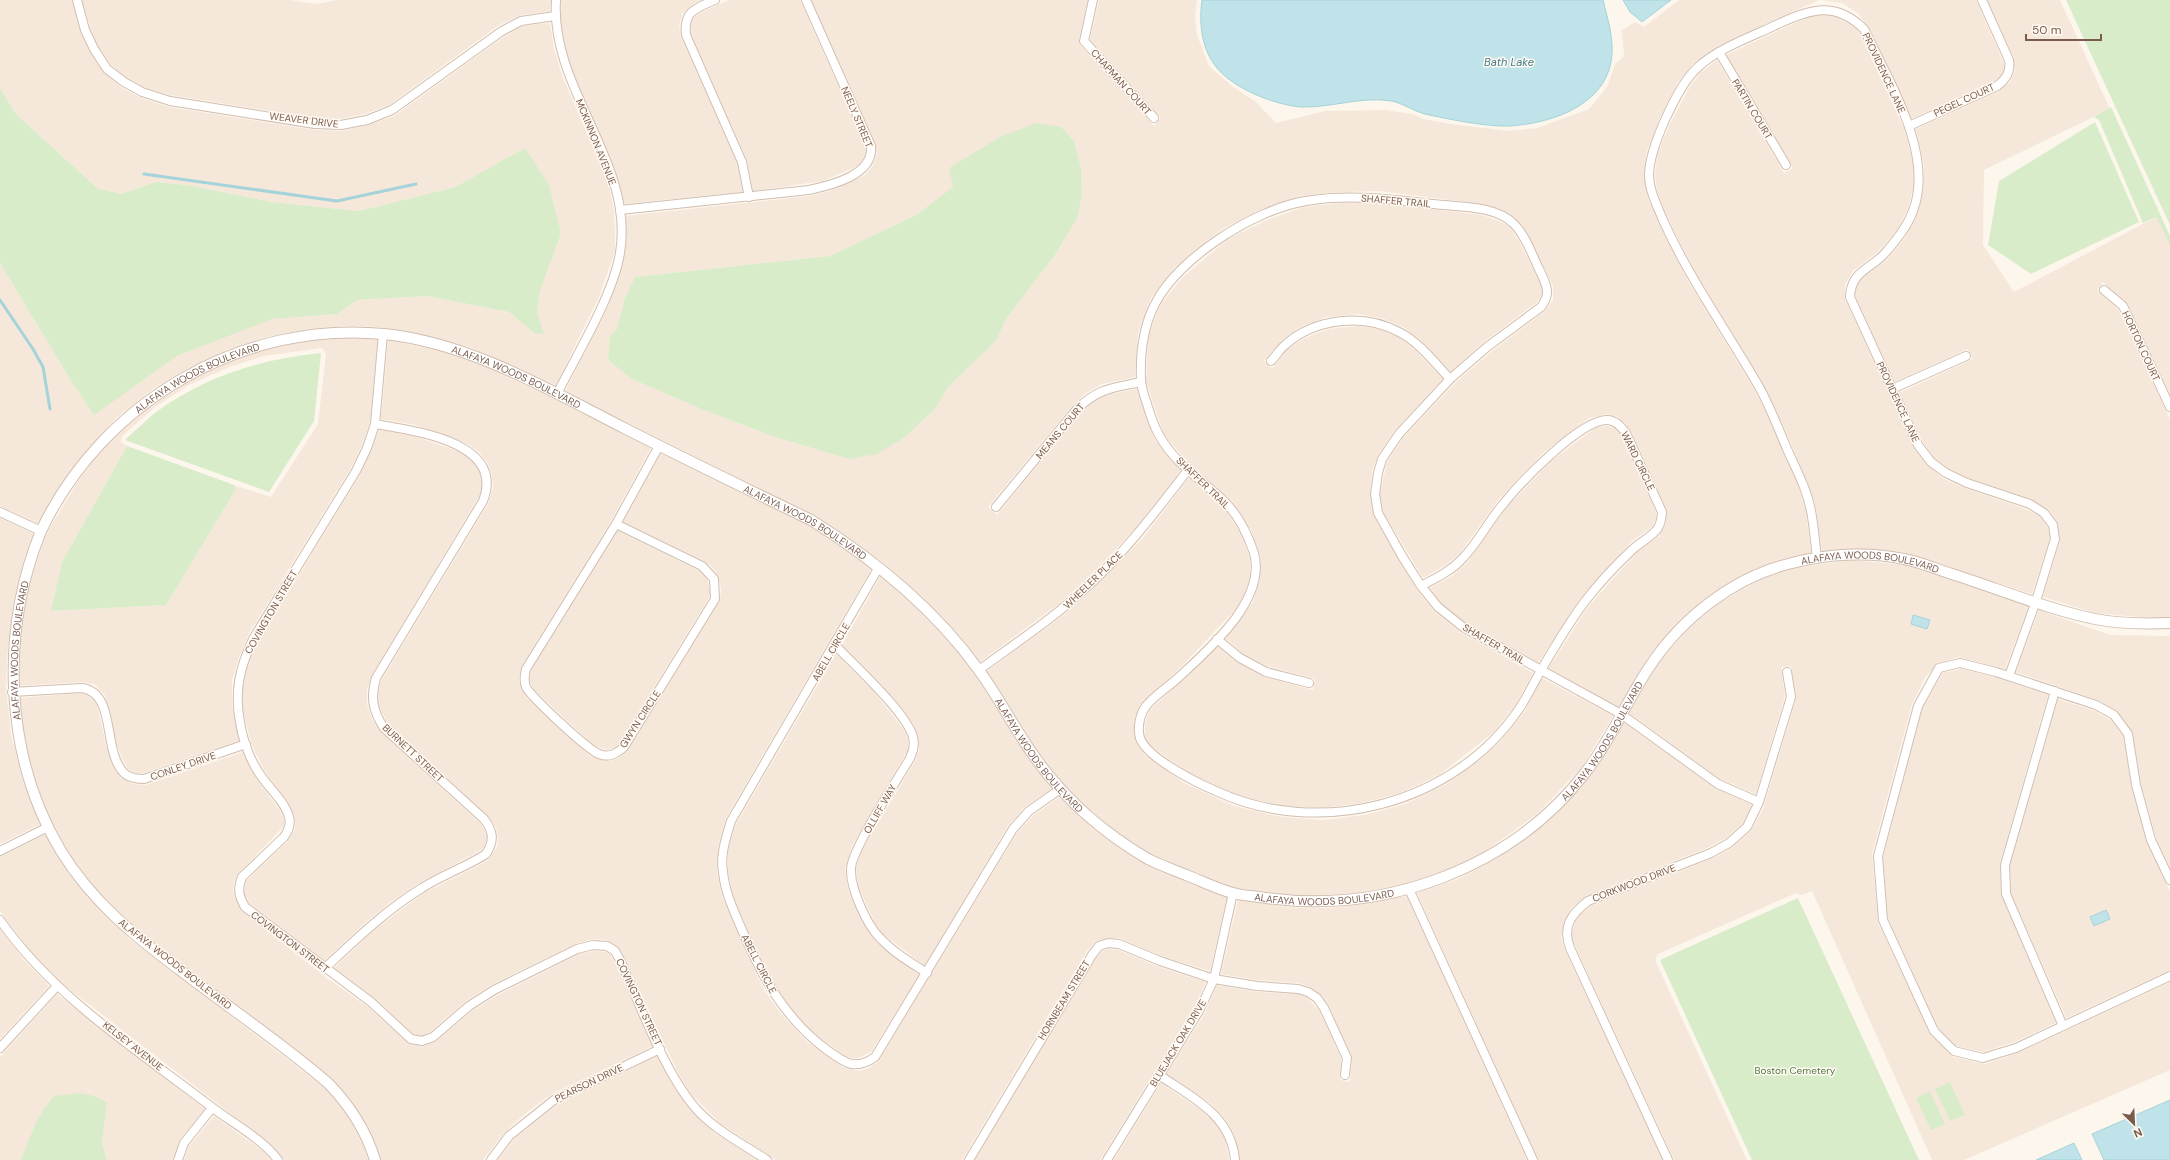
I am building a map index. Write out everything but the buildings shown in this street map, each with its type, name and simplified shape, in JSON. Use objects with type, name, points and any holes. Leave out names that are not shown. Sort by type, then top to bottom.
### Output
[{"type":"street","name":"WEAVER DRIVE","points":[[77,0],[85,30],[94,49],[107,69],[124,82],[142,92],[170,101],[315,124],[341,125],[367,120],[392,110],[502,31],[522,20],[555,16]]},
{"type":"street","name":"MCKINNON AVENUE","points":[[556,0],[555,16],[559,47],[568,76],[608,168],[620,210],[620,252],[614,274],[604,300],[557,394]]},
{"type":"street","points":[[715,0],[694,9],[687,16],[685,26],[686,35],[742,162],[749,197]]},
{"type":"street","name":"NEELY STREET","points":[[620,210],[809,190],[825,186],[861,170],[868,164],[872,154],[871,146],[806,0]]},
{"type":"street","name":"CHAPMAN COURT","points":[[1094,0],[1084,41],[1154,118]]},
{"type":"street","name":"PEGEL COURT","points":[[1909,126],[1996,86],[2006,79],[2010,68],[2009,60],[1982,0]]},
{"type":"street","name":"PROVIDENCE LANE","points":[[1817,558],[1811,510],[1802,483],[1772,414],[1759,387],[1692,278],[1669,233],[1653,196],[1649,176],[1652,153],[1665,121],[1683,86],[1696,69],[1719,52],[1820,6],[1840,8],[1854,16],[1864,29],[1909,126],[1919,165],[1919,187],[1913,211],[1897,239],[1883,256],[1856,276],[1850,287],[1850,297],[1918,445],[1931,462],[1946,473],[1967,483],[2030,504],[2044,512],[2053,525],[2055,539],[2036,601],[2008,676]]},
{"type":"street","name":"PARTIN COURT","points":[[1719,52],[1786,166]]},
{"type":"street","name":"SHAFFER TRAIL","points":[[1540,671],[1520,708],[1498,736],[1442,780],[1402,798],[1363,809],[1322,814],[1282,811],[1236,801],[1188,779],[1148,750],[1140,738],[1139,722],[1144,708],[1180,676],[1217,638],[1248,600],[1255,578],[1256,559],[1247,533],[1228,505],[1188,470],[1160,438],[1149,411],[1141,382],[1143,335],[1156,302],[1178,273],[1203,250],[1226,234],[1264,214],[1302,202],[1342,197],[1379,197],[1483,210],[1513,223],[1524,238],[1549,288],[1548,299],[1541,307],[1487,347],[1450,379],[1399,434],[1382,459],[1378,473],[1375,494],[1378,513],[1402,556],[1422,586],[1438,607],[1463,627],[1540,671],[1621,714],[1718,784],[1759,802]]},
{"type":"street","name":"HORTON COURT","points":[[2104,290],[2122,306],[2170,407]]},
{"type":"street","points":[[1271,361],[1285,345],[1303,332],[1328,323],[1358,320],[1382,324],[1400,332],[1415,343],[1450,379]]},
{"type":"street","name":"ALAFAYA WOODS BOULEVARD","points":[[375,1160],[361,1126],[342,1098],[328,1084],[133,935],[87,887],[60,850],[48,827],[36,800],[16,735],[12,692],[12,658],[18,607],[30,560],[41,531],[74,476],[94,451],[120,423],[156,394],[192,372],[229,355],[267,343],[311,335],[347,332],[383,334],[444,345],[471,354],[557,394],[659,446],[811,520],[845,542],[879,567],[919,601],[950,634],[979,670],[1031,753],[1059,790],[1100,827],[1154,862],[1233,893],[1295,902],[1331,902],[1409,889],[1456,873],[1482,860],[1540,819],[1586,771],[1652,662],[1686,623],[1713,600],[1759,574],[1788,564],[1817,558],[1850,554],[1906,559],[2096,619],[2149,624],[2170,623]]},
{"type":"street","name":"COVINGTON STREET","points":[[383,334],[375,424],[367,448],[356,471],[253,639],[242,663],[238,681],[237,704],[246,744],[261,775],[285,808],[289,817],[290,828],[284,836],[242,877],[238,885],[238,894],[245,907],[371,1002],[411,1039],[422,1042],[433,1037],[469,1006],[494,990],[577,949],[593,945],[607,946],[615,951],[620,960],[674,1078],[700,1113],[718,1129],[767,1160]]},
{"type":"street","points":[[1892,389],[1966,356]]},
{"type":"street","name":"MEANS COURT","points":[[996,507],[1077,409],[1090,397],[1103,389],[1141,382]]},
{"type":"street","name":"WARD CIRCLE","points":[[1422,586],[1449,570],[1463,558],[1503,503],[1547,456],[1592,423],[1607,420],[1617,423],[1626,433],[1662,512],[1661,521],[1656,531],[1636,545],[1584,603],[1540,671]]},
{"type":"street","name":"BURNETT STREET","points":[[325,968],[370,926],[394,907],[422,888],[486,854],[492,845],[493,837],[491,828],[484,819],[384,728],[377,718],[372,704],[372,691],[376,678],[483,501],[488,488],[488,476],[476,456],[465,448],[414,430],[375,424]]},
{"type":"street","name":"GWYN CIRCLE","points":[[616,524],[702,566],[714,579],[716,589],[715,599],[624,747],[617,753],[608,756],[592,751],[530,694],[524,680],[526,668],[616,524],[659,446]]},
{"type":"street","name":"WHEELER PLACE","points":[[979,670],[1060,610],[1087,587],[1139,534],[1188,470]]},
{"type":"street","points":[[0,512],[41,531]]},
{"type":"street","name":"ABELL CIRCLE","points":[[879,567],[835,645],[731,821],[723,847],[722,871],[727,895],[766,981],[785,1011],[810,1037],[844,1062],[856,1065],[867,1062],[875,1057],[927,974],[1013,829],[1029,811],[1059,790]]},
{"type":"street","points":[[1217,638],[1240,658],[1266,672],[1309,683]]},
{"type":"street","name":"OLLIFF WAY","points":[[835,645],[878,689],[909,728],[913,738],[913,751],[910,758],[856,850],[850,868],[853,887],[871,925],[880,938],[927,974]]},
{"type":"street","points":[[2170,880],[2151,840],[2136,785],[2128,734],[2114,715],[2096,705],[2055,691],[1960,663],[1939,668],[1918,706],[1878,856],[1883,920],[1934,1031],[1954,1051],[1983,1058],[2016,1048],[2170,976]]},
{"type":"street","name":"CORKWOOD DRIVE","points":[[1668,1160],[1570,948],[1566,937],[1569,924],[1575,911],[1588,901],[1711,853],[1729,843],[1747,827],[1759,802],[1791,697],[1787,672]]},
{"type":"street","name":"CONLEY DRIVE","points":[[12,692],[82,688],[91,689],[100,696],[111,744],[118,764],[124,774],[133,778],[144,779],[246,744]]},
{"type":"street","points":[[2055,691],[2005,865],[2006,894],[2063,1026]]},
{"type":"street","points":[[0,851],[48,827]]},
{"type":"street","points":[[1409,889],[1533,1160]]},
{"type":"street","name":"BLUEJACK OAK DRIVE","points":[[1107,1160],[1199,1011],[1214,978],[1233,893]]},
{"type":"street","name":"KELSEY AVENUE","points":[[0,920],[27,956],[57,986],[212,1108],[267,1148],[278,1160]]},
{"type":"street","name":"HORNBEAM STREET","points":[[969,1160],[1092,954],[1099,946],[1108,943],[1119,944],[1160,961],[1214,978]]},
{"type":"street","points":[[1214,978],[1257,986],[1298,989],[1308,992],[1317,998],[1324,1008],[1347,1058],[1345,1075]]},
{"type":"street","points":[[0,1048],[57,986]]},
{"type":"street","name":"PEARSON DRIVE","points":[[490,1160],[509,1136],[554,1100],[660,1049]]},
{"type":"street","points":[[1159,1075],[1207,1108],[1222,1122],[1230,1137],[1235,1160]]},
{"type":"street","points":[[178,1160],[184,1143],[212,1108]]},
{"type":"shaded area","points":[[0,0],[72,0],[81,32],[90,52],[105,73],[122,88],[141,98],[169,107],[315,130],[342,131],[368,125],[394,116],[505,36],[523,26],[550,23],[554,49],[563,78],[609,184],[614,211],[615,232],[615,251],[599,297],[555,387],[472,348],[415,333],[379,327],[346,326],[309,329],[266,337],[227,350],[190,367],[153,389],[116,418],[70,472],[39,524],[0,506],[0,263],[73,384],[94,414],[177,356],[272,318],[337,314],[357,300],[427,296],[509,312],[534,333],[543,333],[537,312],[540,291],[561,234],[525,148],[455,187],[359,211],[272,202],[188,185],[156,182],[121,194],[97,188],[16,114],[0,88]]},
{"type":"shaded area","points":[[82,0],[289,0],[316,4],[338,0],[551,0],[550,11],[521,15],[499,25],[389,105],[365,114],[340,119],[315,118],[170,95],[143,87],[126,78],[111,65],[98,46],[90,29]]},
{"type":"shaded area","points":[[561,0],[701,0],[692,4],[682,14],[679,26],[681,37],[737,163],[743,192],[624,204],[618,181],[573,75],[564,46],[560,17]]},
{"type":"shaded area","points":[[729,0],[800,0],[866,147],[866,153],[858,166],[823,181],[753,191],[747,160],[691,34],[690,27],[692,20],[698,14]]},
{"type":"shaded area","points":[[811,0],[1088,0],[1079,39],[1080,45],[1154,126],[1161,118],[1090,40],[1099,0],[1197,0],[1195,16],[1197,35],[1209,66],[1233,87],[1256,102],[1276,123],[1325,111],[1385,110],[1413,114],[1423,119],[1451,124],[1508,131],[1537,128],[1589,109],[1607,87],[1615,64],[1624,56],[1622,30],[1635,22],[1644,27],[1679,0],[1819,0],[1720,45],[1693,64],[1678,83],[1660,118],[1647,151],[1644,174],[1648,198],[1688,281],[1754,389],[1768,416],[1798,485],[1806,511],[1811,553],[1786,558],[1757,568],[1710,595],[1682,619],[1648,658],[1619,707],[1548,669],[1588,607],[1639,550],[1659,536],[1666,524],[1666,509],[1631,431],[1618,417],[1606,414],[1589,418],[1544,452],[1499,499],[1459,554],[1446,565],[1423,578],[1383,512],[1380,495],[1387,462],[1403,438],[1454,384],[1491,352],[1545,311],[1553,300],[1553,286],[1528,235],[1517,220],[1502,211],[1483,204],[1379,191],[1341,192],[1301,196],[1262,209],[1222,229],[1174,269],[1151,298],[1138,333],[1135,377],[1102,384],[1086,393],[1073,405],[988,507],[997,515],[1081,413],[1093,402],[1105,395],[1137,389],[1155,440],[1181,470],[1135,529],[1084,582],[1057,605],[980,662],[954,630],[922,597],[886,565],[847,537],[813,515],[565,392],[609,303],[619,276],[625,253],[625,216],[810,196],[827,192],[865,175],[872,167],[877,154],[875,144]],"holes":[[[1074,141],[1081,168],[1082,193],[1078,217],[1055,255],[1006,319],[996,341],[947,388],[936,408],[905,437],[849,459],[775,437],[706,411],[632,379],[608,360],[610,336],[617,329],[635,277],[830,256],[916,215],[954,187]]]},
{"type":"shaded area","points":[[1821,0],[1976,0],[2005,66],[2002,75],[1994,81],[1911,119],[1868,27],[1858,13],[1842,3]]},
{"type":"shaded area","points":[[1987,0],[2060,0],[2110,109],[1984,170],[1983,245],[2014,292],[2156,217],[2170,245],[2170,395],[2127,304],[2103,282],[2097,290],[2118,309],[2170,419],[2170,618],[2149,618],[2096,613],[2043,597],[2060,541],[2058,525],[2049,510],[2031,499],[1968,478],[1948,468],[1934,458],[1923,442],[1899,393],[1973,359],[1968,349],[1894,382],[1855,296],[1855,289],[1860,280],[1887,260],[1905,238],[1918,213],[1924,189],[1924,165],[1916,129],[1999,91],[2011,81],[2015,70],[2014,58]]},
{"type":"shaded area","points":[[1821,11],[1838,13],[1851,21],[1859,32],[1904,128],[1914,165],[1914,186],[1908,208],[1897,230],[1879,251],[1853,271],[1845,284],[1845,299],[1914,447],[1927,465],[1944,479],[2028,510],[2041,517],[2048,527],[2050,538],[2032,594],[1906,553],[1849,549],[1822,552],[1816,508],[1807,481],[1777,412],[1763,384],[1697,275],[1674,231],[1658,195],[1655,176],[1657,155],[1670,124],[1688,90],[1700,73],[1717,60],[1784,173],[1793,168],[1726,55]]},
{"type":"shaded area","points":[[1342,203],[1379,203],[1482,215],[1499,221],[1510,227],[1519,241],[1543,289],[1542,296],[1537,302],[1484,342],[1451,372],[1419,339],[1403,327],[1382,318],[1358,314],[1326,317],[1300,327],[1281,341],[1264,361],[1272,369],[1288,349],[1305,338],[1329,329],[1358,326],[1381,329],[1398,337],[1412,347],[1443,379],[1395,430],[1378,455],[1372,471],[1370,493],[1374,516],[1419,593],[1435,612],[1460,632],[1533,673],[1516,704],[1494,732],[1439,775],[1400,793],[1362,803],[1322,808],[1282,806],[1237,795],[1190,774],[1151,746],[1145,737],[1145,724],[1149,711],[1218,646],[1239,663],[1264,677],[1313,690],[1315,679],[1267,666],[1243,654],[1225,638],[1253,602],[1260,579],[1261,557],[1251,530],[1233,502],[1191,466],[1164,435],[1146,382],[1148,337],[1160,305],[1182,278],[1228,239],[1267,220],[1303,207]]},
{"type":"shaded area","points":[[347,338],[378,339],[370,422],[362,445],[351,468],[248,635],[232,680],[232,704],[239,741],[143,773],[134,773],[128,769],[123,761],[116,743],[105,695],[94,684],[82,682],[17,686],[20,632],[28,587],[46,534],[79,480],[98,455],[123,427],[160,399],[195,377],[232,360],[269,349],[312,340]],"holes":[[[322,348],[326,354],[318,424],[271,497],[234,485],[236,489],[166,605],[52,611],[62,562],[127,446],[121,442],[122,436],[155,407],[189,385],[229,367],[264,356]]]},
{"type":"shaded area","points":[[388,340],[443,351],[470,359],[555,399],[651,448],[611,521],[522,665],[519,678],[521,688],[527,698],[590,756],[610,761],[619,758],[627,751],[720,600],[721,590],[719,578],[713,568],[704,561],[623,522],[661,453],[809,525],[872,568],[726,818],[718,846],[717,872],[722,896],[745,950],[764,990],[781,1014],[807,1042],[843,1067],[858,1071],[869,1068],[878,1062],[1017,833],[1033,816],[1059,797],[1097,832],[1152,867],[1227,897],[1210,971],[1162,956],[1119,938],[1106,938],[1095,942],[1087,951],[962,1160],[776,1160],[721,1124],[691,1094],[679,1075],[624,957],[617,947],[607,940],[593,939],[575,944],[491,985],[466,1001],[430,1032],[421,1036],[413,1034],[378,1001],[334,968],[373,931],[398,912],[424,893],[482,864],[489,859],[497,847],[498,838],[496,827],[488,816],[388,724],[378,704],[378,692],[381,681],[488,504],[493,488],[492,474],[487,462],[479,452],[468,444],[416,425],[381,419]]},
{"type":"shaded area","points":[[1607,426],[1614,428],[1622,436],[1656,512],[1656,519],[1652,527],[1632,541],[1580,599],[1538,663],[1465,623],[1441,603],[1430,588],[1452,576],[1467,563],[1507,507],[1551,461],[1595,428]]},
{"type":"shaded area","points":[[379,430],[414,436],[463,453],[473,460],[482,477],[483,487],[478,498],[372,675],[367,689],[367,704],[372,719],[381,732],[480,823],[488,837],[483,849],[419,883],[391,902],[366,922],[324,961],[249,903],[244,893],[246,881],[288,841],[295,829],[294,814],[265,772],[251,743],[242,705],[243,683],[247,665],[258,642],[360,475]]},
{"type":"shaded area","points":[[1189,478],[1225,509],[1242,535],[1250,559],[1250,576],[1244,597],[1234,611],[1176,672],[1140,705],[1134,722],[1135,738],[1145,755],[1186,784],[1234,806],[1281,817],[1323,820],[1365,815],[1405,804],[1445,785],[1477,762],[1501,741],[1525,711],[1542,678],[1613,716],[1582,767],[1537,814],[1480,855],[1454,868],[1407,883],[1364,892],[1330,897],[1295,896],[1234,888],[1156,857],[1122,836],[1063,787],[1035,750],[986,672],[1064,615],[1091,591],[1143,538]]},
{"type":"shaded area","points":[[0,518],[34,534],[25,557],[13,605],[7,657],[6,687],[11,735],[22,778],[41,824],[0,844]]},
{"type":"shaded area","points":[[618,531],[700,571],[706,576],[710,589],[710,596],[620,743],[614,748],[607,750],[594,746],[534,690],[529,680],[531,671]]},
{"type":"shaded area","points":[[1850,560],[1905,565],[2029,605],[2005,669],[1959,657],[1938,663],[1925,678],[1912,704],[1872,854],[1878,922],[1931,1035],[1953,1057],[1985,1064],[2018,1053],[2170,982],[2170,1070],[1964,1160],[1932,1160],[1812,891],[1802,895],[1796,893],[1658,954],[1656,958],[1656,962],[1747,1160],[1674,1160],[1571,937],[1579,915],[1591,906],[1714,858],[1733,847],[1751,831],[1763,809],[1796,699],[1791,666],[1781,667],[1785,696],[1756,794],[1720,779],[1629,713],[1656,666],[1689,628],[1716,605],[1761,579],[1789,569]]},
{"type":"shaded area","points":[[881,575],[916,605],[947,638],[975,673],[1027,756],[1052,789],[1026,806],[1008,826],[925,966],[883,934],[875,923],[858,886],[856,869],[861,852],[915,761],[919,751],[918,737],[913,724],[882,685],[842,645]]},
{"type":"shaded area","points":[[2039,610],[2110,635],[2170,636],[2170,867],[2156,838],[2141,784],[2133,734],[2118,712],[2098,700],[2016,672]]},
{"type":"shaded area","points":[[836,654],[875,693],[904,730],[908,739],[908,749],[852,846],[845,868],[848,889],[866,927],[877,943],[919,975],[871,1052],[856,1059],[846,1057],[813,1033],[789,1007],[774,984],[754,946],[732,894],[728,871],[728,849],[736,824]]},
{"type":"shaded area","points":[[1961,669],[1995,677],[2048,695],[2000,863],[2001,893],[2056,1023],[2014,1042],[1983,1052],[1956,1046],[1938,1028],[1888,919],[1883,858],[1922,709],[1943,673]]},
{"type":"shaded area","points":[[83,693],[89,694],[96,700],[106,745],[120,777],[133,784],[146,785],[243,752],[256,778],[284,818],[284,826],[237,875],[233,893],[241,910],[324,976],[368,1007],[408,1043],[421,1047],[435,1042],[472,1011],[496,996],[579,954],[594,951],[606,952],[611,955],[653,1046],[552,1094],[528,1111],[505,1132],[483,1160],[380,1160],[365,1123],[345,1094],[332,1080],[136,930],[90,884],[65,847],[40,798],[26,751],[18,698]]},
{"type":"shaded area","points":[[2058,699],[2095,711],[2111,720],[2123,736],[2131,786],[2147,842],[2170,892],[2170,970],[2066,1018],[2011,893],[2010,866]]},
{"type":"shaded area","points":[[1623,722],[1715,788],[1752,805],[1743,823],[1726,838],[1709,847],[1586,896],[1572,907],[1564,922],[1561,938],[1565,950],[1663,1160],[1538,1160],[1417,893],[1458,879],[1485,865],[1543,824],[1590,776]]},
{"type":"shaded area","points":[[46,834],[68,872],[83,891],[130,939],[325,1088],[338,1101],[357,1129],[369,1160],[284,1160],[270,1144],[60,982],[31,952],[0,911],[0,857]]},
{"type":"shaded area","points":[[1407,896],[1527,1160],[1240,1160],[1235,1136],[1226,1119],[1210,1103],[1166,1074],[1204,1015],[1217,985],[1257,992],[1298,994],[1306,997],[1320,1011],[1341,1058],[1340,1080],[1350,1082],[1352,1059],[1329,1006],[1320,994],[1310,987],[1299,983],[1257,980],[1221,974],[1238,900],[1295,908],[1331,908]]},
{"type":"shaded area","points":[[0,929],[23,959],[49,986],[0,1039]]},
{"type":"shaded area","points":[[1109,949],[1118,950],[1159,967],[1206,982],[1194,1008],[1100,1160],[975,1160],[1096,958],[1102,951]]},
{"type":"shaded area","points":[[57,994],[205,1109],[180,1139],[172,1160],[107,1160],[102,1143],[107,1103],[21,1160],[0,1160],[0,1057]]},
{"type":"shaded area","points":[[658,1056],[670,1081],[696,1116],[716,1134],[757,1160],[498,1160],[513,1140],[557,1105]]},
{"type":"shaded area","points":[[1161,1083],[1204,1112],[1218,1125],[1225,1139],[1229,1160],[1114,1160]]},
{"type":"shaded area","points":[[214,1116],[264,1152],[271,1160],[184,1160],[189,1146]]},
{"type":"green space","points":[[2066,0],[2170,0],[2170,225]]},
{"type":"green space","points":[[0,88],[16,114],[97,188],[121,194],[156,182],[188,185],[272,202],[359,211],[455,187],[525,148],[549,185],[561,234],[540,291],[537,312],[544,334],[534,333],[509,312],[427,296],[357,300],[337,314],[272,319],[177,356],[94,415],[73,384],[0,263]]},
{"type":"green space","points":[[2111,107],[2170,236],[2170,245],[2156,217],[2143,223],[2099,120],[2094,117]]},
{"type":"green space","points":[[2095,122],[2139,222],[2031,274],[1988,245],[1999,181]]},
{"type":"green space","points":[[1036,123],[1061,127],[1074,141],[1081,168],[1082,193],[1078,217],[1055,255],[1006,319],[996,341],[947,388],[936,408],[905,437],[877,454],[849,459],[775,437],[706,411],[632,379],[608,360],[610,336],[617,329],[625,298],[635,277],[830,256],[916,215],[953,187],[949,168],[998,138]]},
{"type":"green space","points":[[321,353],[314,421],[269,492],[125,440],[159,410],[197,387],[216,378],[257,364]]},
{"type":"green space","points":[[127,446],[234,485],[236,489],[166,605],[51,611],[62,562]]},
{"type":"green space","name":"Boston Cemetery","points":[[1798,898],[1919,1160],[1752,1160],[1660,960]]},
{"type":"green space","points":[[1950,1082],[1965,1115],[1950,1121],[1935,1089]]},
{"type":"green space","points":[[1930,1091],[1945,1124],[1931,1130],[1916,1098]]},
{"type":"green space","points":[[80,1093],[94,1096],[107,1103],[102,1143],[107,1160],[21,1160],[38,1119],[54,1096]]},
{"type":"water","name":"Bath Lake","points":[[1202,0],[1603,0],[1612,39],[1611,62],[1606,78],[1597,91],[1585,101],[1572,110],[1556,117],[1524,125],[1500,126],[1467,122],[1425,114],[1395,102],[1380,100],[1358,101],[1312,107],[1290,106],[1266,99],[1241,87],[1230,80],[1214,64],[1206,49],[1202,33]]},
{"type":"water","points":[[1623,0],[1671,0],[1642,22],[1630,12]]},
{"type":"water","points":[[1913,615],[1930,620],[1927,629],[1911,624]]},
{"type":"water","points":[[2106,910],[2110,919],[2094,926],[2090,917]]},
{"type":"water","points":[[2170,1100],[2170,1160],[2104,1160],[2092,1134]]},
{"type":"water","points":[[2074,1143],[2082,1160],[2036,1160]]},
{"type":"waterway","points":[[144,174],[337,201],[416,184]]},
{"type":"waterway","points":[[0,300],[33,349],[43,367],[50,409]]}]
